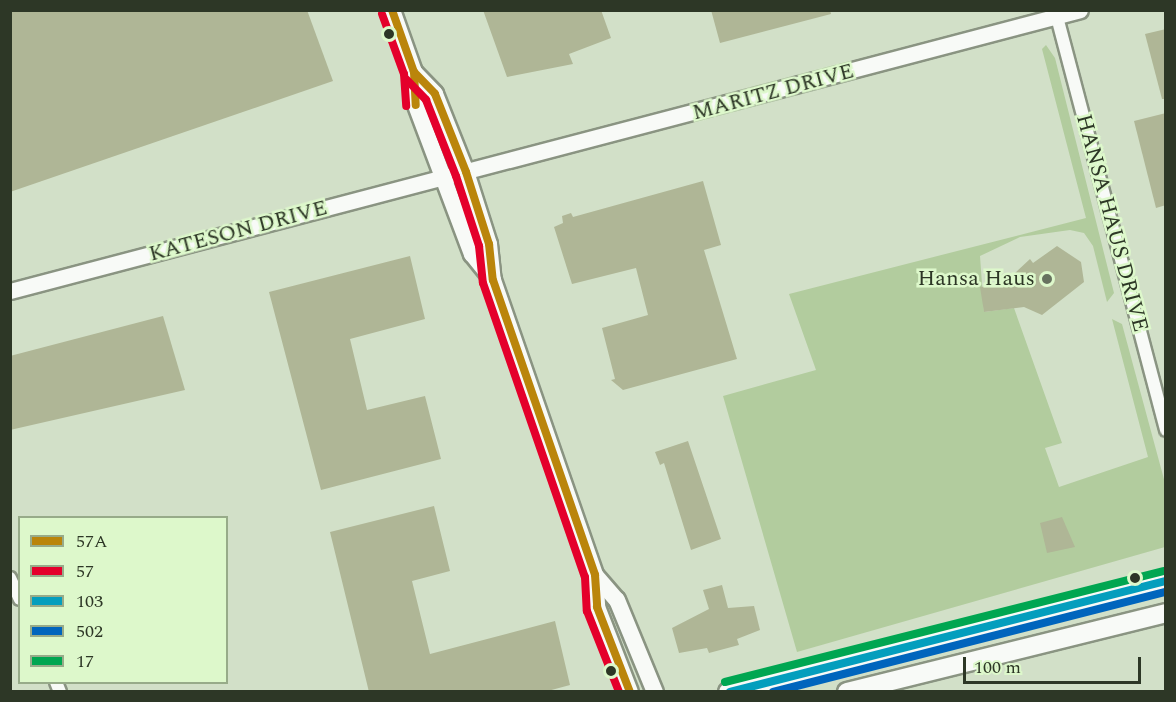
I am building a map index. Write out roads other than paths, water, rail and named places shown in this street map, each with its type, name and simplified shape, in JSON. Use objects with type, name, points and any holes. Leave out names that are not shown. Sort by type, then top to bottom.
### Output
[{"type":"main road","points":[[392,10],[414,72],[414,100],[443,178],[472,254],[493,280]]},
{"type":"main road","points":[[414,72],[435,94],[466,172],[489,244],[493,280],[595,575],[597,607],[630,692]]},
{"type":"main road","points":[[595,575],[617,600],[654,692]]},
{"type":"main road","points":[[728,692],[1166,581]]},
{"type":"main road","points":[[847,692],[1166,613]]},
{"type":"street","name":"MARITZ DRIVE","points":[[466,172],[1080,10]]},
{"type":"street","name":"HANSA HAUS DRIVE","points":[[1057,17],[1166,430]]},
{"type":"street","name":"KATESON DRIVE","points":[[10,291],[466,172]]},
{"type":"street","points":[[10,578],[18,595]]},
{"type":"place","name":"Hansa Haus","points":[[1047,279]]}]
